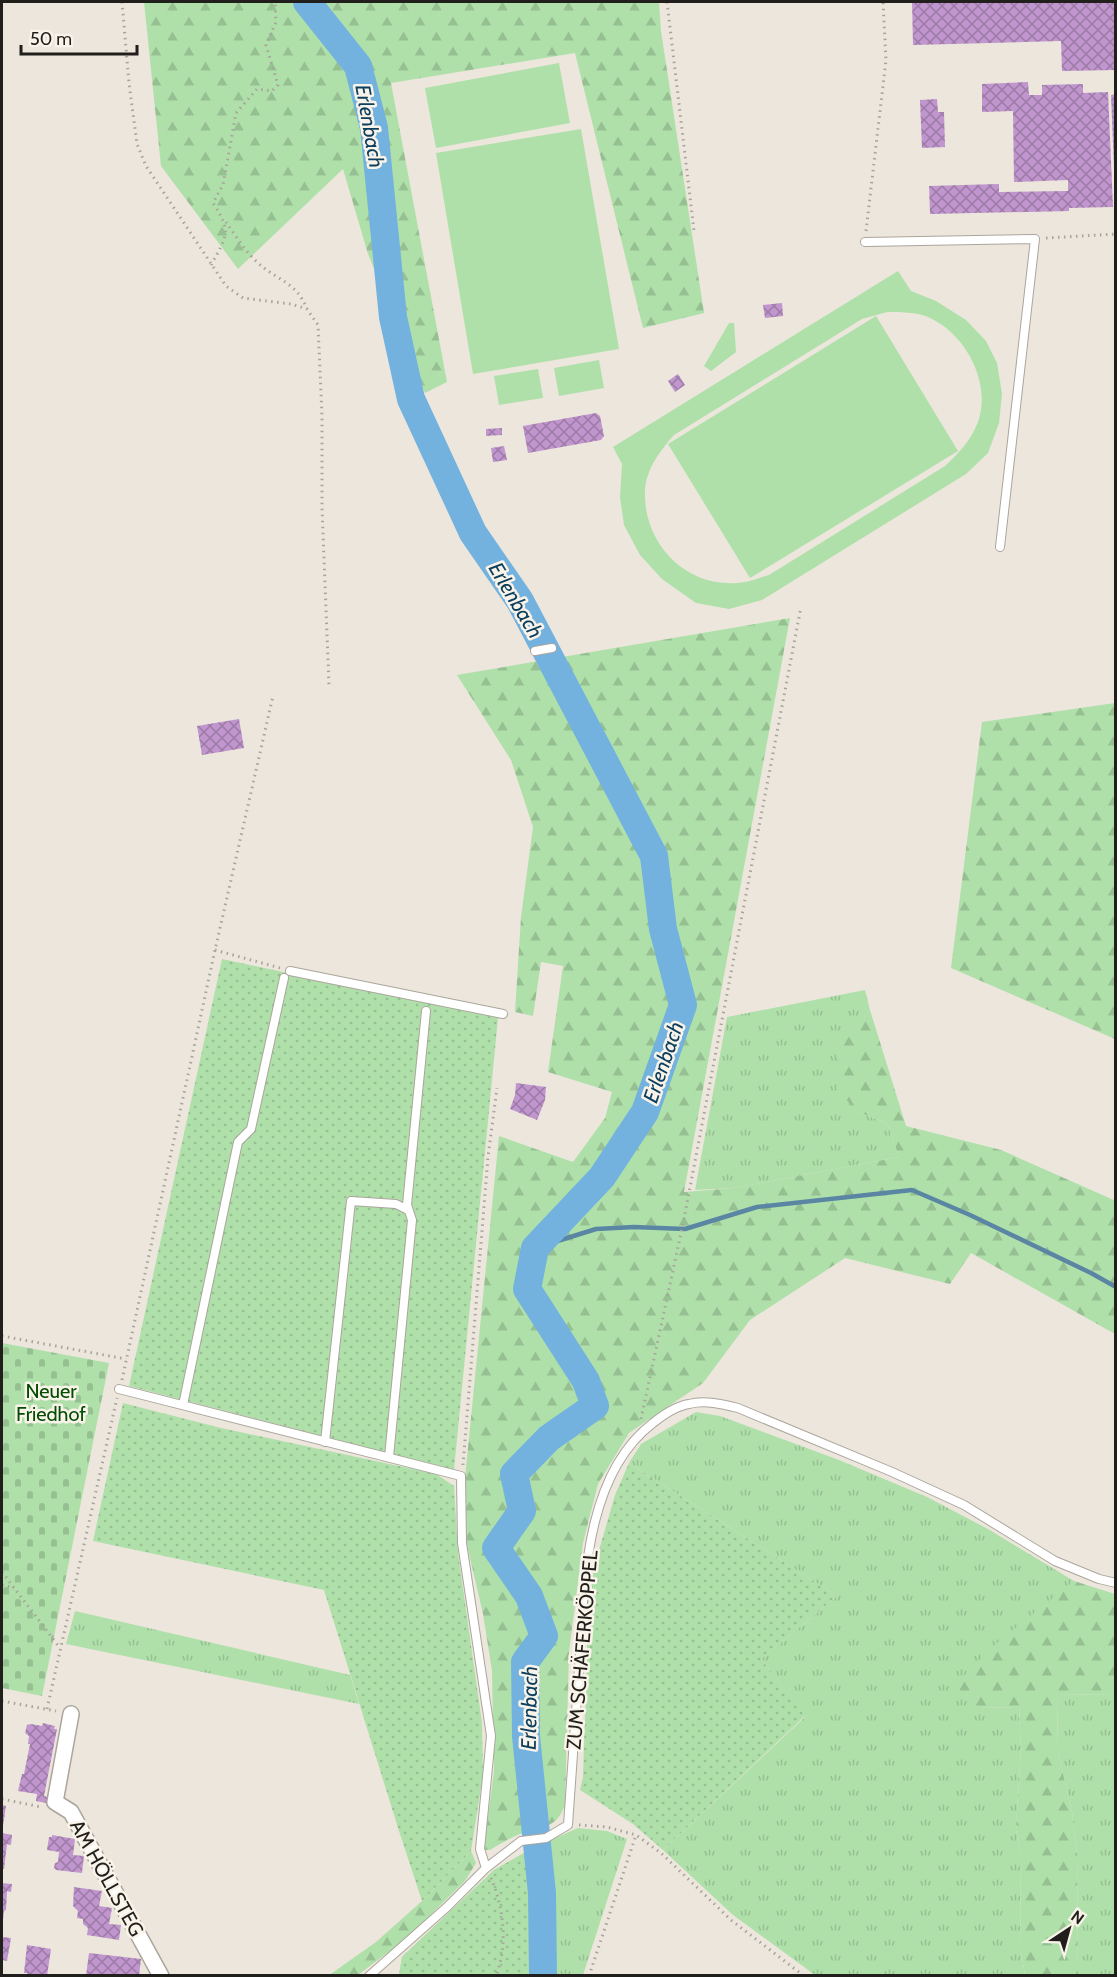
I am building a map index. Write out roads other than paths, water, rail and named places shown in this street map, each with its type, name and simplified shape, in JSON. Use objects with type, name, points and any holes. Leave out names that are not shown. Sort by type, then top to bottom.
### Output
[{"type":"street","name":"AM HÖLLSTEG","points":[[71,1714],[55,1802],[71,1812],[160,1976]]},
{"type":"lane","points":[[865,242],[1035,239],[1000,547]]},
{"type":"lane","points":[[535,651],[552,648]]},
{"type":"lane","points":[[291,971],[503,1014]]},
{"type":"lane","points":[[183,1405],[238,1142],[252,1129],[284,978]]},
{"type":"lane","points":[[389,1458],[412,1220],[408,1210],[426,1011]]},
{"type":"lane","points":[[325,1442],[351,1201],[396,1204],[408,1210]]},
{"type":"lane","points":[[119,1389],[461,1476],[462,1543],[491,1736],[480,1849],[486,1868],[447,1907],[369,1976]]},
{"type":"lane","name":"ZUM SCHÄFERKÖPPEL","points":[[486,1868],[521,1841],[546,1838],[568,1825],[586,1563],[604,1494],[618,1463],[637,1435],[666,1413],[688,1404],[712,1402],[738,1408],[892,1472],[964,1505],[1055,1561],[1099,1579],[1116,1583]]},
{"type":"waterway","name":"Erlenbach","points":[[307,2],[358,66],[374,128],[393,317],[411,399],[473,533],[520,601],[654,856],[663,929],[683,1005],[645,1112],[602,1177],[535,1248],[527,1289],[586,1381],[595,1406],[549,1438],[514,1474],[522,1511],[496,1548],[529,1596],[544,1636],[525,1662],[526,1736],[542,1893],[543,1976]]},
{"type":"waterway","points":[[535,1248],[596,1229],[634,1227],[685,1229],[757,1207],[912,1190],[970,1215],[1116,1287]]},
{"type":"park label","name":"Neuer Friedhof","points":[[51,1402]]}]
